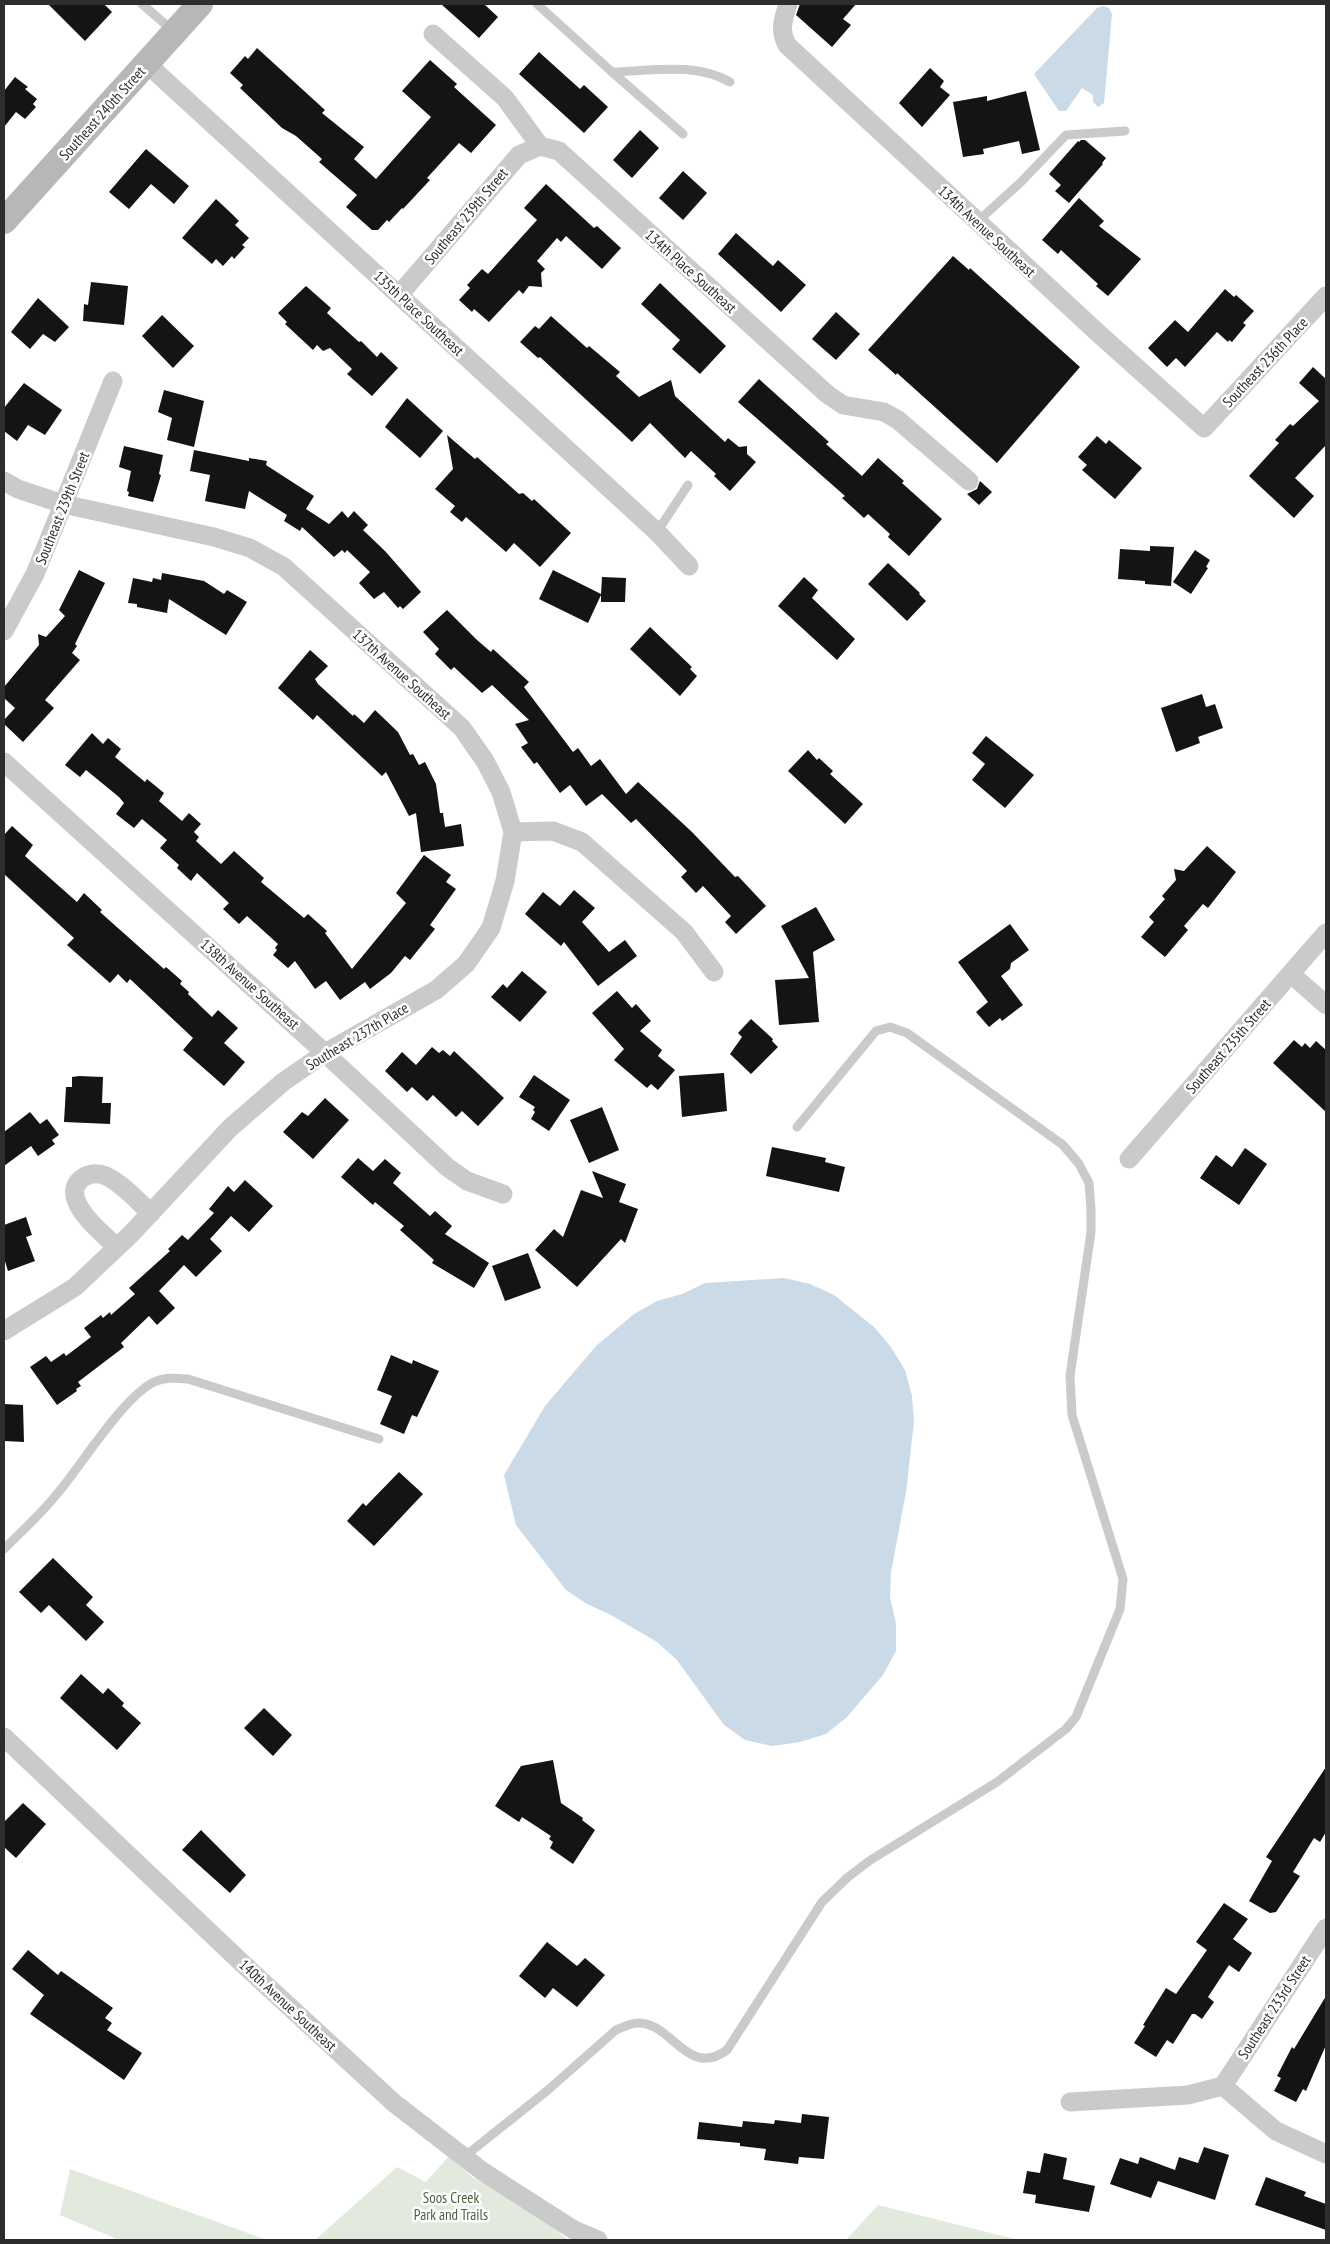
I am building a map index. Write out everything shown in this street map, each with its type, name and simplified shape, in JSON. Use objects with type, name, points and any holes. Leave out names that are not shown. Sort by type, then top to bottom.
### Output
[{"type":"main road","name":"Southeast 240th Street","points":[[4,221],[200,4]]},
{"type":"street","name":"134th Avenue Southeast","points":[[788,4],[781,26],[782,36],[787,45],[977,222],[1204,428]]},
{"type":"street","points":[[433,34],[505,98],[540,146]]},
{"type":"street","name":"135th Place Southeast","points":[[146,64],[657,532],[689,566]]},
{"type":"street","name":"Southeast 239th Street","points":[[399,295],[519,155],[540,146]]},
{"type":"street","name":"134th Place Southeast","points":[[540,146],[559,151],[837,402],[884,412],[898,420],[969,481]]},
{"type":"street","name":"Southeast 236th Place","points":[[1204,428],[1326,296]]},
{"type":"street","name":"Southeast 239th Street","points":[[4,631],[35,574],[113,381]]},
{"type":"street","name":"137th Avenue Southeast","points":[[4,481],[18,489],[63,504],[250,548],[284,566],[462,728],[485,760],[501,792],[514,832]]},
{"type":"street","name":"138th Avenue Southeast","points":[[4,762],[325,1053],[447,1167],[467,1181],[503,1194]]},
{"type":"street","points":[[514,832],[553,832],[582,842],[684,932],[714,972]]},
{"type":"street","name":"Southeast 237th Place","points":[[4,1331],[75,1287],[151,1213],[230,1128],[283,1082],[325,1053],[436,990],[466,964],[492,928],[505,881],[514,832]]},
{"type":"street","name":"Southeast 235th Street","points":[[1128,1160],[1326,933]]},
{"type":"street","points":[[1291,974],[1326,1005]]},
{"type":"street","points":[[117,1247],[84,1216],[78,1205],[75,1191],[80,1180],[90,1174],[104,1175],[115,1180],[151,1213]]},
{"type":"street","name":"140th Avenue Southeast","points":[[6,1742],[242,1964],[394,2103],[464,2157],[574,2230],[598,2240]]},
{"type":"street","name":"Southeast 233rd Street","points":[[1223,2086],[1326,1928]]},
{"type":"street","points":[[1070,2102],[1188,2095],[1223,2086],[1276,2132],[1326,2154]]},
{"type":"lane","points":[[142,4],[174,32]]},
{"type":"lane","points":[[537,4],[683,134]]},
{"type":"lane","points":[[612,72],[697,70],[711,73],[730,82]]},
{"type":"lane","points":[[977,222],[1021,182],[1066,135],[1125,132]]},
{"type":"lane","points":[[657,532],[688,484]]},
{"type":"lane","points":[[464,2157],[548,2090],[616,2030],[625,2026],[639,2023],[652,2026],[686,2052],[698,2058],[706,2059],[721,2055],[727,2050],[822,1902],[847,1878],[868,1861],[997,1782],[1066,1729],[1076,1717],[1120,1609],[1123,1579],[1072,1415],[1070,1376],[1091,1232],[1089,1183],[1078,1164],[1062,1145],[908,1033],[890,1027],[876,1031],[797,1127]]},
{"type":"lane","points":[[4,1549],[57,1495],[128,1404],[142,1390],[155,1382],[169,1378],[188,1379],[379,1439]]},
{"type":"green space","name":"Soos Creek Park and Trails","points":[[449,2156],[473,2178],[527,2204],[568,2240],[315,2240],[397,2167],[426,2182]]},
{"type":"green space","points":[[70,2169],[267,2240],[119,2240],[60,2215]]},
{"type":"green space","points":[[878,2205],[1019,2240],[846,2240]]},
{"type":"water","points":[[1103,6],[1109,8],[1112,14],[1104,103],[1098,107],[1093,102],[1093,95],[1082,88],[1066,111],[1059,111],[1034,74],[1097,8]]},
{"type":"water","points":[[784,1278],[810,1284],[834,1295],[874,1327],[891,1347],[905,1370],[912,1396],[914,1422],[906,1492],[891,1572],[890,1597],[896,1624],[896,1651],[883,1675],[847,1717],[826,1734],[800,1742],[772,1746],[745,1740],[724,1725],[677,1660],[657,1642],[611,1615],[587,1604],[566,1590],[516,1525],[504,1475],[545,1406],[596,1346],[634,1314],[657,1301],[682,1294],[705,1283]]},
{"type":"building","points":[[48,4],[104,4],[112,12],[85,41]]},
{"type":"building","points":[[441,4],[484,4],[498,17],[479,38]]},
{"type":"building","points":[[800,4],[856,4],[843,19],[851,25],[832,47],[796,15]]},
{"type":"building","points":[[257,48],[325,110],[322,113],[364,147],[354,159],[376,179],[431,117],[402,91],[430,60],[457,84],[454,87],[496,125],[471,153],[459,143],[427,178],[430,180],[403,209],[389,222],[387,220],[378,230],[372,230],[346,207],[357,195],[319,162],[322,159],[296,136],[282,128],[240,88],[243,85],[230,73],[245,56],[248,59]]},
{"type":"building","points":[[539,52],[580,89],[584,85],[608,107],[584,133],[519,74]]},
{"type":"building","points":[[930,68],[944,81],[940,87],[950,95],[922,127],[899,103]]},
{"type":"building","points":[[15,77],[28,87],[25,89],[37,99],[33,104],[36,107],[25,119],[16,112],[4,127],[4,91]]},
{"type":"building","points":[[1026,91],[1040,150],[1022,154],[1019,141],[983,149],[984,154],[963,157],[953,102],[987,96],[987,101]]},
{"type":"building","points":[[640,130],[659,148],[632,178],[613,160]]},
{"type":"building","points":[[1081,140],[1085,140],[1106,158],[1069,203],[1055,191],[1061,185],[1049,174]]},
{"type":"building","points":[[146,149],[189,186],[174,204],[151,184],[129,209],[109,192]]},
{"type":"building","points":[[683,171],[707,193],[683,220],[659,198]]},
{"type":"building","points":[[546,184],[594,228],[597,226],[621,248],[602,269],[566,236],[561,242],[557,238],[537,261],[545,269],[541,273],[542,287],[529,286],[523,294],[519,290],[489,322],[474,309],[472,312],[459,300],[470,288],[467,285],[482,269],[488,274],[537,220],[524,208]]},
{"type":"building","points":[[1079,198],[1104,221],[1099,226],[1141,259],[1108,296],[1096,286],[1098,284],[1061,250],[1058,254],[1042,240]]},
{"type":"building","points":[[216,199],[239,221],[235,225],[249,238],[242,245],[245,247],[234,259],[232,256],[223,266],[216,259],[212,264],[182,238]]},
{"type":"building","points":[[736,233],[773,266],[778,260],[806,285],[781,312],[718,254]]},
{"type":"building","points":[[953,256],[969,270],[970,268],[1080,367],[997,463],[897,373],[896,375],[868,350]]},
{"type":"building","points":[[91,282],[128,286],[124,325],[83,321],[84,304],[88,305]]},
{"type":"building","points":[[660,283],[726,346],[700,374],[672,349],[680,340],[641,304]]},
{"type":"building","points":[[306,286],[331,308],[327,313],[359,342],[361,341],[377,357],[381,352],[398,368],[372,396],[347,374],[352,369],[330,348],[323,351],[317,345],[313,350],[285,324],[287,322],[278,313]]},
{"type":"building","points":[[1225,289],[1234,297],[1236,295],[1254,311],[1243,323],[1246,325],[1232,342],[1229,340],[1228,342],[1217,332],[1185,367],[1176,358],[1167,367],[1148,348],[1175,320],[1188,332]]},
{"type":"building","points":[[38,298],[69,327],[55,342],[43,334],[30,349],[11,332]]},
{"type":"building","points":[[836,312],[860,334],[836,360],[812,339]]},
{"type":"building","points":[[162,315],[194,346],[173,368],[142,336]]},
{"type":"building","points":[[551,316],[587,348],[589,346],[620,372],[616,376],[639,397],[671,380],[675,396],[725,442],[728,438],[739,447],[747,446],[747,454],[756,462],[730,491],[714,476],[716,474],[691,451],[685,458],[650,423],[632,442],[540,357],[538,358],[520,342],[535,326],[539,329]]},
{"type":"building","points":[[1313,367],[1326,379],[1326,445],[1295,478],[1314,496],[1294,518],[1249,476],[1279,443],[1275,440],[1290,424],[1293,426],[1319,401],[1299,383]]},
{"type":"building","points":[[759,379],[829,442],[826,444],[862,476],[878,458],[904,481],[902,483],[942,519],[909,556],[888,537],[890,534],[868,514],[864,518],[842,498],[845,496],[738,402]]},
{"type":"building","points":[[24,383],[62,410],[45,435],[28,425],[17,441],[4,431],[4,408]]},
{"type":"building","points":[[164,390],[204,401],[194,447],[167,440],[172,418],[158,412]]},
{"type":"building","points":[[407,398],[443,431],[420,458],[385,427]]},
{"type":"building","points":[[447,435],[475,459],[477,457],[519,494],[523,493],[532,501],[534,499],[571,533],[540,567],[514,543],[506,552],[466,517],[462,522],[450,512],[455,506],[435,489],[453,469]]},
{"type":"building","points":[[1097,436],[1106,444],[1109,440],[1142,468],[1115,499],[1082,470],[1087,465],[1078,457]]},
{"type":"building","points":[[124,446],[163,455],[159,474],[161,475],[153,502],[128,496],[129,492],[127,491],[131,471],[119,467]]},
{"type":"building","points":[[194,450],[249,461],[249,458],[267,461],[266,465],[314,496],[306,509],[329,524],[342,511],[348,518],[354,511],[368,525],[363,530],[385,551],[421,592],[403,609],[400,606],[398,608],[384,592],[374,599],[359,583],[370,572],[347,550],[345,553],[342,550],[334,557],[302,527],[300,531],[284,521],[287,515],[249,491],[245,509],[205,501],[210,475],[190,471]]},
{"type":"building","points":[[980,481],[992,492],[979,505],[967,494],[977,489]]},
{"type":"building","points":[[1150,546],[1174,547],[1171,586],[1145,584],[1145,581],[1118,579],[1120,549],[1150,551]]},
{"type":"building","points":[[1195,550],[1210,560],[1206,567],[1208,568],[1191,594],[1173,582]]},
{"type":"building","points":[[888,563],[926,601],[907,621],[868,584]]},
{"type":"building","points":[[79,570],[105,583],[75,644],[77,646],[72,653],[80,660],[45,700],[54,708],[23,742],[4,724],[4,720],[15,708],[4,698],[4,687],[39,645],[38,634],[46,637],[65,616],[59,610]]},
{"type":"building","points":[[553,570],[601,594],[602,577],[626,578],[625,602],[601,602],[601,595],[588,623],[539,599]]},
{"type":"building","points":[[162,573],[204,581],[224,594],[227,590],[247,602],[226,635],[169,599],[167,613],[137,607],[137,604],[128,603],[133,578],[152,582],[153,578],[161,580]]},
{"type":"building","points":[[804,577],[818,590],[812,598],[855,639],[837,660],[778,606]]},
{"type":"building","points":[[447,610],[477,640],[491,652],[493,649],[529,682],[524,687],[573,752],[578,748],[591,766],[600,759],[626,794],[638,782],[692,832],[735,877],[738,876],[766,906],[736,934],[725,922],[731,916],[703,886],[696,893],[681,877],[687,871],[636,819],[631,823],[602,794],[586,806],[570,785],[560,793],[537,762],[534,764],[521,747],[528,743],[515,724],[529,720],[492,685],[482,693],[454,667],[451,670],[435,654],[439,649],[423,632]]},
{"type":"building","points":[[650,627],[692,667],[690,669],[697,676],[680,696],[630,649]]},
{"type":"building","points":[[310,650],[328,666],[315,679],[318,684],[353,716],[354,714],[364,723],[375,710],[398,732],[410,755],[413,754],[419,765],[425,762],[436,784],[440,813],[443,813],[445,827],[461,824],[464,846],[421,852],[416,813],[409,816],[386,772],[382,776],[317,715],[313,720],[278,688]]},
{"type":"building","points":[[1202,694],[1206,707],[1215,704],[1223,728],[1198,737],[1200,743],[1176,752],[1161,708]]},
{"type":"building","points":[[92,733],[103,744],[108,738],[121,749],[115,757],[145,782],[147,779],[164,793],[159,801],[182,821],[189,813],[201,824],[194,832],[199,837],[196,841],[221,864],[234,851],[264,878],[261,882],[304,918],[308,914],[327,931],[325,933],[352,969],[406,903],[396,893],[424,855],[451,875],[446,882],[456,889],[430,925],[435,929],[410,960],[405,956],[391,973],[370,989],[365,982],[340,1000],[326,981],[315,989],[295,961],[288,968],[273,955],[277,950],[275,948],[278,944],[247,916],[239,924],[223,909],[229,903],[197,873],[191,881],[177,868],[179,865],[160,848],[167,840],[142,819],[134,828],[116,814],[124,803],[119,797],[86,770],[80,777],[65,765]]},
{"type":"building","points":[[986,736],[1034,775],[1005,808],[972,780],[985,764],[972,753]]},
{"type":"building","points":[[808,750],[817,760],[819,758],[833,771],[830,774],[863,804],[845,824],[788,771]]},
{"type":"building","points":[[12,826],[33,845],[25,856],[77,902],[84,893],[102,910],[100,912],[164,969],[166,967],[182,981],[180,984],[189,992],[188,994],[212,1017],[218,1010],[238,1028],[224,1043],[245,1062],[224,1086],[183,1050],[193,1038],[130,979],[127,983],[118,974],[110,983],[67,945],[74,938],[4,874],[4,835]]},
{"type":"building","points":[[1207,846],[1236,872],[1208,908],[1203,904],[1184,926],[1188,930],[1165,957],[1141,937],[1154,922],[1149,917],[1165,899],[1162,896],[1176,880],[1174,869],[1184,871]]},
{"type":"building","points":[[574,890],[595,908],[582,922],[609,952],[625,940],[637,956],[598,986],[564,942],[561,946],[525,914],[543,892],[560,906]]},
{"type":"building","points":[[816,907],[835,940],[813,952],[819,1022],[779,1025],[775,980],[809,978],[781,926]]},
{"type":"building","points":[[1010,924],[1029,950],[1011,963],[1010,969],[1001,976],[1023,1005],[1002,1021],[1000,1018],[989,1027],[976,1012],[988,1002],[958,962]]},
{"type":"building","points":[[522,971],[547,992],[520,1022],[491,997],[503,984],[507,988]]},
{"type":"building","points":[[617,991],[632,1008],[636,1004],[651,1021],[640,1031],[662,1050],[658,1056],[675,1070],[658,1090],[651,1084],[647,1088],[614,1060],[624,1049],[592,1013]]},
{"type":"building","points":[[751,1019],[773,1039],[772,1041],[778,1047],[751,1074],[730,1054],[742,1037],[738,1033]]},
{"type":"building","points":[[1294,1040],[1302,1047],[1305,1043],[1310,1048],[1316,1041],[1326,1050],[1326,1112],[1273,1063]]},
{"type":"building","points":[[432,1047],[439,1053],[443,1050],[450,1056],[454,1051],[504,1098],[478,1126],[462,1111],[456,1117],[433,1095],[427,1101],[412,1087],[407,1092],[385,1071],[402,1052],[416,1065]]},
{"type":"building","points":[[724,1073],[727,1111],[682,1117],[679,1076]]},
{"type":"building","points":[[534,1075],[570,1100],[549,1131],[531,1119],[535,1112],[533,1110],[535,1107],[519,1097]]},
{"type":"building","points":[[72,1077],[103,1077],[102,1103],[111,1103],[110,1124],[64,1122],[66,1087],[72,1087]]},
{"type":"building","points":[[325,1098],[349,1120],[313,1159],[283,1132],[302,1112],[308,1116]]},
{"type":"building","points":[[602,1107],[619,1150],[589,1163],[570,1120]]},
{"type":"building","points":[[30,1112],[40,1124],[47,1119],[59,1135],[52,1140],[55,1144],[38,1156],[31,1146],[4,1166],[4,1132]]},
{"type":"building","points":[[772,1147],[826,1158],[825,1162],[845,1167],[839,1192],[766,1176]]},
{"type":"building","points":[[1245,1148],[1267,1164],[1239,1205],[1200,1178],[1216,1155],[1232,1167]]},
{"type":"building","points":[[358,1158],[373,1171],[385,1159],[401,1173],[393,1183],[430,1216],[435,1211],[452,1226],[445,1234],[489,1263],[474,1288],[432,1263],[434,1260],[400,1230],[404,1226],[375,1202],[373,1205],[341,1177]]},
{"type":"building","points":[[592,1171],[626,1184],[619,1202],[638,1209],[625,1243],[621,1239],[577,1287],[535,1250],[554,1229],[563,1237],[581,1190],[603,1198]]},
{"type":"building","points":[[245,1180],[273,1206],[249,1232],[231,1216],[210,1239],[222,1251],[196,1277],[184,1265],[159,1291],[175,1308],[157,1325],[149,1316],[121,1343],[124,1347],[78,1382],[81,1386],[76,1389],[77,1391],[57,1405],[30,1367],[46,1356],[51,1362],[64,1353],[66,1356],[91,1337],[84,1328],[101,1315],[103,1318],[110,1312],[111,1315],[135,1294],[129,1288],[170,1251],[168,1249],[182,1235],[188,1240],[214,1213],[209,1209],[228,1186],[234,1192]]},
{"type":"building","points":[[26,1217],[32,1235],[26,1237],[35,1261],[8,1271],[4,1258],[4,1225]]},
{"type":"building","points":[[528,1253],[541,1288],[505,1301],[492,1266]]},
{"type":"building","points":[[391,1355],[412,1364],[413,1360],[439,1371],[417,1417],[412,1415],[404,1434],[380,1424],[392,1396],[377,1390]]},
{"type":"building","points":[[4,1404],[23,1405],[24,1442],[4,1441]]},
{"type":"building","points":[[399,1472],[423,1494],[374,1546],[347,1521],[363,1503],[366,1506]]},
{"type":"building","points":[[53,1558],[93,1597],[86,1605],[104,1622],[86,1641],[49,1605],[41,1613],[19,1592]]},
{"type":"building","points":[[81,1674],[103,1694],[108,1688],[124,1703],[122,1706],[141,1723],[117,1750],[60,1698]]},
{"type":"building","points":[[264,1708],[292,1735],[273,1756],[244,1728]]},
{"type":"building","points":[[553,1760],[561,1803],[583,1818],[582,1820],[595,1830],[573,1864],[550,1848],[553,1842],[549,1839],[551,1836],[522,1817],[519,1822],[495,1806],[521,1766]]},
{"type":"building","points":[[1326,1767],[1326,1832],[1320,1842],[1314,1838],[1293,1872],[1300,1876],[1276,1912],[1270,1913],[1249,1901],[1272,1861],[1266,1857]]},
{"type":"building","points":[[23,1803],[46,1824],[16,1858],[4,1847],[4,1822]]},
{"type":"building","points":[[201,1830],[246,1875],[230,1893],[182,1850]]},
{"type":"building","points":[[1224,1903],[1248,1919],[1233,1939],[1252,1953],[1239,1972],[1229,1965],[1208,1997],[1214,2002],[1202,2019],[1192,2014],[1173,2044],[1167,2040],[1156,2057],[1134,2043],[1166,1988],[1176,1994],[1207,1950],[1196,1942]]},
{"type":"building","points":[[547,1942],[577,1966],[585,1958],[605,1975],[577,2007],[553,1988],[545,1998],[519,1976]]},
{"type":"building","points":[[28,1950],[58,1975],[61,1971],[113,2008],[105,2018],[112,2023],[107,2030],[142,2053],[124,2080],[30,2014],[44,1995],[12,1969]]},
{"type":"building","points":[[1326,1996],[1326,2045],[1306,2091],[1303,2089],[1296,2102],[1274,2091],[1281,2078],[1277,2076],[1292,2047],[1294,2049]]},
{"type":"building","points":[[802,2114],[829,2117],[824,2159],[799,2157],[798,2164],[764,2160],[766,2149],[740,2146],[740,2143],[697,2139],[699,2122],[742,2127],[743,2121],[774,2124],[775,2120],[801,2123]]},
{"type":"building","points":[[1204,2147],[1229,2155],[1215,2200],[1158,2181],[1151,2198],[1110,2184],[1120,2158],[1138,2164],[1140,2157],[1175,2170],[1179,2157],[1198,2163]]},
{"type":"building","points":[[1044,2153],[1067,2158],[1063,2179],[1095,2186],[1089,2212],[1035,2203],[1036,2195],[1023,2193],[1027,2171],[1040,2173]]},
{"type":"building","points":[[1266,2177],[1306,2192],[1304,2196],[1326,2204],[1326,2230],[1255,2205]]}]
